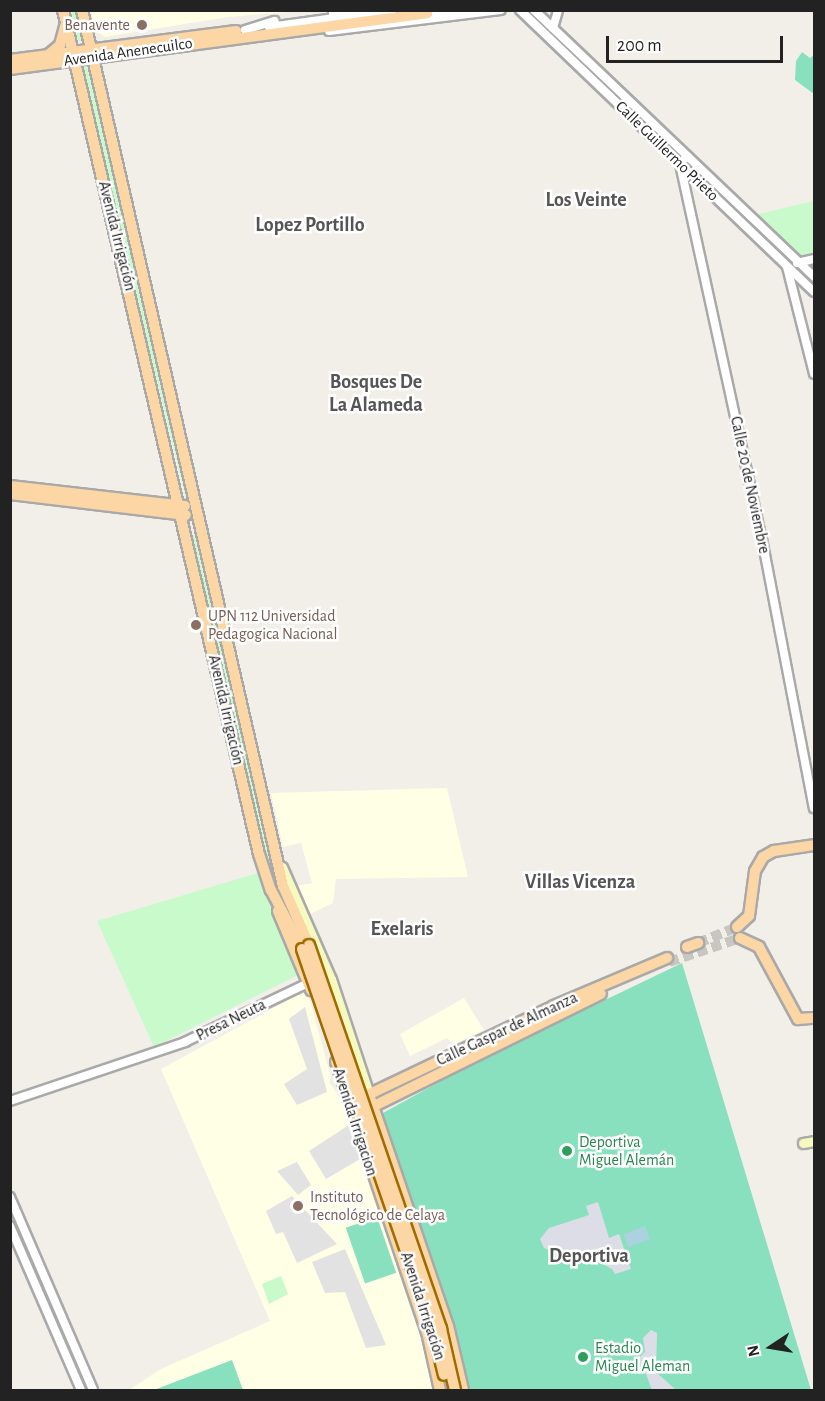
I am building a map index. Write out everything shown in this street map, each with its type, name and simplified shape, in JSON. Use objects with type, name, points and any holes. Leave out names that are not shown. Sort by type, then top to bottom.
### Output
[{"type":"main road","name":"Avenida Irrigación","points":[[63,10],[256,842],[271,891],[306,947],[433,1330],[448,1390]]},
{"type":"main road","name":"Avenida Irrigación","points":[[82,10],[90,54],[283,886],[441,1329],[455,1390]]},
{"type":"main road","name":"Avenida Anenecuilco","points":[[10,60],[50,59],[269,30],[427,16]]},
{"type":"main road","points":[[66,23],[60,45],[50,59],[67,68],[79,80]]},
{"type":"main road","points":[[85,28],[94,39],[110,51],[99,65],[96,77]]},
{"type":"main road","name":"Avenida Anenecuilco","points":[[10,69],[50,59]]},
{"type":"main road","points":[[161,502],[174,484]]},
{"type":"main road","points":[[10,486],[161,502],[180,510]]},
{"type":"main road","points":[[10,494],[196,512]]},
{"type":"main road","name":"Avenida Irrigacion","points":[[274,844],[331,979],[448,1326],[463,1390]]},
{"type":"main road","points":[[814,845],[774,851],[763,856],[755,871],[752,908],[738,933],[759,947],[798,1019],[814,1018]]},
{"type":"main road","name":"Avenida Irrigacion","points":[[271,891],[308,982],[339,1071],[427,1332],[440,1390]]},
{"type":"main road","points":[[687,947],[698,943]]},
{"type":"main road","name":"Calle Gaspar de Almanza","points":[[349,1104],[554,1006],[668,960],[374,1106]]},
{"type":"main road","points":[[803,1143],[814,1141]]},
{"type":"main road","points":[[377,1187],[389,1191],[399,1182]]},
{"type":"street","name":"Avenida Anenecuilco","points":[[350,10],[258,24],[246,33],[260,40],[427,16]]},
{"type":"street","name":"Avenida Anenecuilco","points":[[269,30],[393,10]]},
{"type":"street","points":[[427,16],[448,10]]},
{"type":"street","points":[[427,16],[501,10]]},
{"type":"street","name":"Calle Guillermo Prieto","points":[[520,10],[814,292]]},
{"type":"street","name":"Calle Guillermo Prieto","points":[[534,10],[814,277]]},
{"type":"street","points":[[554,28],[558,10]]},
{"type":"street","points":[[680,164],[687,156]]},
{"type":"street","name":"Calle 20 de Noviembre","points":[[680,164],[762,539],[814,808]]},
{"type":"street","points":[[814,259],[787,266],[814,374]]},
{"type":"street","name":"Presa Neuta","points":[[10,1101],[185,1042],[308,982]]},
{"type":"street","points":[[339,1071],[351,1079],[362,1071]]},
{"type":"street","points":[[10,1197],[93,1390]]},
{"type":"street","points":[[390,1226],[396,1215],[411,1217]]},
{"type":"street","points":[[10,1226],[81,1390]]},
{"type":"shaded area","name":"Benavente","points":[[286,10],[286,12],[228,17],[105,37],[96,31],[91,11]]},
{"type":"shaded area","points":[[447,788],[468,877],[336,879],[333,903],[310,914],[297,886],[312,883],[301,843],[283,847],[271,793]]},
{"type":"shaded area","name":"Instituto Tecnológico de Celaya","points":[[307,990],[331,1077],[329,1082],[342,1101],[421,1335],[433,1390],[129,1390],[161,1369],[270,1321],[161,1069]]},
{"type":"shaded area","points":[[464,998],[484,1030],[454,1044],[447,1038],[410,1056],[400,1034]]},
{"type":"shaded area","points":[[305,1007],[327,1092],[297,1105],[284,1084],[307,1069],[289,1019]]},
{"type":"shaded area","points":[[349,1125],[360,1159],[326,1179],[309,1151]]},
{"type":"shaded area","points":[[297,1162],[311,1185],[298,1195],[277,1171]]},
{"type":"shaded area","points":[[292,1196],[337,1244],[297,1263],[283,1232],[276,1234],[266,1211]]},
{"type":"shaded area","points":[[598,1202],[609,1238],[619,1234],[631,1269],[615,1274],[612,1269],[582,1253],[577,1261],[544,1248],[540,1239],[549,1228],[589,1215],[586,1206]]},
{"type":"shaded area","points":[[345,1249],[386,1345],[366,1348],[345,1292],[325,1293],[312,1262]]},
{"type":"shaded area","points":[[651,1330],[657,1333],[656,1372],[676,1390],[652,1390],[645,1371],[636,1361],[645,1352],[643,1338]]},
{"type":"green space","points":[[71,11],[78,11],[81,41],[78,41]]},
{"type":"green space","points":[[802,52],[810,58],[814,55],[814,94],[795,80],[796,61]]},
{"type":"green space","points":[[79,63],[86,65],[103,123],[189,493],[186,499]]},
{"type":"green space","points":[[814,201],[814,258],[800,261],[750,216]]},
{"type":"green space","points":[[194,534],[269,850],[287,912],[270,878],[191,538]]},
{"type":"green space","points":[[258,873],[300,974],[154,1047],[97,921]]},
{"type":"green space","name":"Deportiva Miguel Alemán","points":[[682,963],[811,1390],[466,1390],[447,1309],[383,1113],[470,1065]]},
{"type":"green space","points":[[377,1217],[396,1273],[365,1284],[346,1228]]},
{"type":"green space","points":[[281,1276],[288,1294],[269,1304],[262,1284]]},
{"type":"green space","points":[[232,1360],[243,1390],[154,1390]]},
{"type":"water","points":[[645,1226],[650,1239],[629,1247],[624,1234]]},
{"type":"tunnel","points":[[698,943],[737,927]]},
{"type":"tunnel","points":[[669,962],[740,938]]},
{"type":"place","name":"Benavente","points":[[142,25]]},
{"type":"place","name":"UPN 112 Universidad Pedagogica Nacional","points":[[196,625]]},
{"type":"place","name":"Deportiva Miguel Alemán","points":[[567,1151]]},
{"type":"place","name":"Instituto Tecnológico de Celaya","points":[[298,1206]]},
{"type":"place","name":"Estadio Miguel Aleman","points":[[583,1357]]},
{"type":"district","name":"Los Veinte","points":[[586,200]]},
{"type":"district","name":"Lopez Portillo","points":[[310,225]]},
{"type":"district","name":"Bosques De La Alameda","points":[[376,394]]},
{"type":"district","name":"Villas Vicenza","points":[[580,882]]},
{"type":"district","name":"Exelaris","points":[[402,929]]},
{"type":"district","name":"Deportiva","points":[[589,1256]]}]
